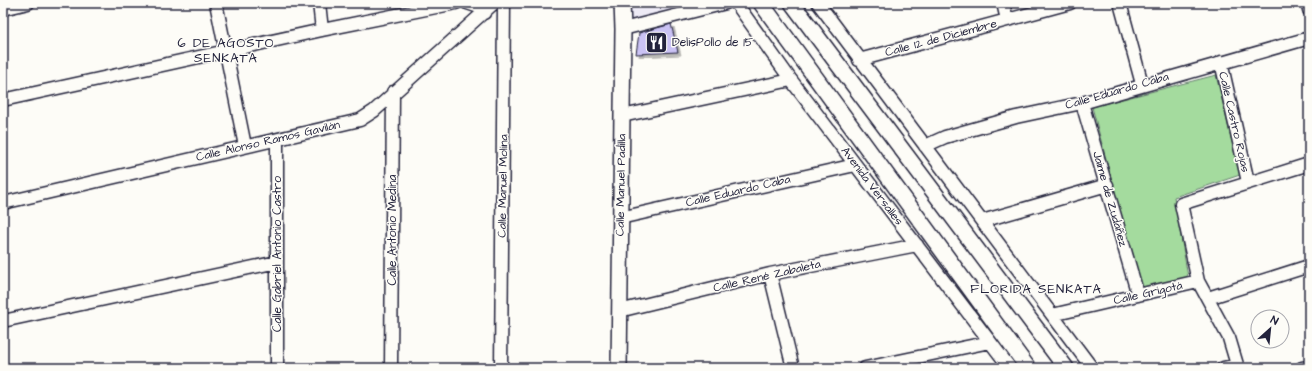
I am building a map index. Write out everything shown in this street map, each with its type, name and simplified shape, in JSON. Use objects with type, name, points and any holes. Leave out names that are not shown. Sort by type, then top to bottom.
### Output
[{"type":"street","points":[[3,8],[28,3]]},
{"type":"street","points":[[216,3],[245,146]]},
{"type":"street","points":[[319,3],[322,30]]},
{"type":"street","points":[[3,100],[322,30],[456,3]]},
{"type":"street","points":[[467,3],[478,6],[484,13]]},
{"type":"street","name":"Calle Alonso Ramos Gavilán","points":[[3,203],[360,120],[374,111],[393,92],[494,3]]},
{"type":"street","name":"Calle Manuel Molina","points":[[501,368],[504,3]]},
{"type":"street","name":"Calle Manuel Padilla","points":[[619,368],[623,29],[622,3]]},
{"type":"street","points":[[623,29],[726,3]]},
{"type":"street","name":"Avenida Versalles","points":[[736,3],[791,80],[1010,368]]},
{"type":"street","name":"Avenida Versalles","points":[[761,3],[1028,368]]},
{"type":"street","points":[[792,3],[1066,368]]},
{"type":"street","points":[[818,3],[859,60],[1092,368]]},
{"type":"street","points":[[1003,3],[1007,20]]},
{"type":"street","name":"Calle 12 de Diciembre","points":[[859,60],[1070,3]]},
{"type":"street","points":[[1120,3],[1142,84]]},
{"type":"street","points":[[1308,3],[1309,10]]},
{"type":"street","name":"Calle Eduardo Caba","points":[[925,146],[945,137],[1016,117],[1082,103],[1142,84],[1309,38]]},
{"type":"street","name":"Calle Castro Rojas","points":[[1221,62],[1248,182]]},
{"type":"street","points":[[622,116],[791,80]]},
{"type":"street","name":"Calle Antonio Medina","points":[[391,368],[393,92]]},
{"type":"street","name":"Jaime de Zudáñez","points":[[1082,103],[1138,295]]},
{"type":"street","name":"Calle Gabriel Antonio Castro","points":[[277,140],[277,368]]},
{"type":"street","points":[[1223,368],[1238,366],[1229,338],[1198,281],[1181,204],[1309,164]]},
{"type":"street","name":"Calle Eduardo Caba","points":[[620,218],[855,165]]},
{"type":"street","points":[[982,221],[1107,185]]},
{"type":"street","name":"Calle René Zabaleta","points":[[619,311],[770,274],[917,245]]},
{"type":"street","points":[[3,321],[277,262]]},
{"type":"street","points":[[1208,298],[1309,266]]},
{"type":"street","points":[[770,274],[793,368]]},
{"type":"street","name":"Calle Grigotá","points":[[1052,316],[1198,281]]},
{"type":"street","points":[[864,368],[990,342]]},
{"type":"street","points":[[1302,368],[1309,367]]},
{"type":"shaded area","points":[[631,3],[711,3],[630,24]]},
{"type":"green space","points":[[1216,75],[1240,175],[1174,197],[1188,277],[1141,288],[1092,107]]},
{"type":"building","name":"DelisPollo de 15","points":[[671,24],[678,52],[636,54],[639,33]]},
{"type":"place","name":"DelisPollo de 15","points":[[657,42]]},
{"type":"district","name":"6 DE AGOSTO SENKATA","points":[[226,50]]},
{"type":"district","name":"FLORIDA SENKATA","points":[[1036,289]]}]
